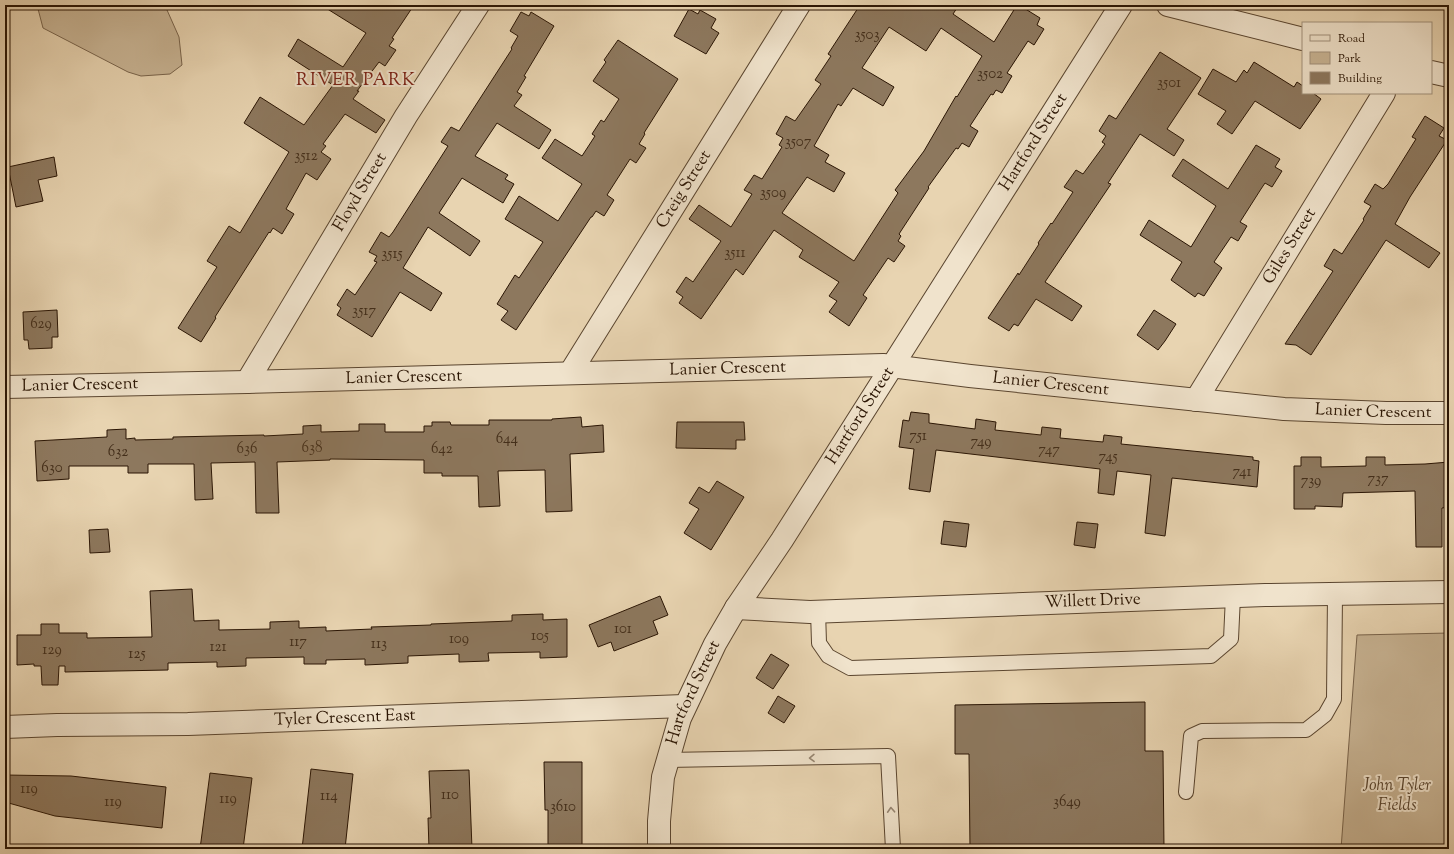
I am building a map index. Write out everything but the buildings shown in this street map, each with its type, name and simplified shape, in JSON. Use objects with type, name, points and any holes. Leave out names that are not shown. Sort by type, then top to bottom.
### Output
[{"type":"street","name":"Floyd Street","points":[[246,382],[406,116],[478,5]]},
{"type":"street","name":"Creig Street","points":[[570,373],[799,5]]},
{"type":"street","name":"Hartford Street","points":[[659,849],[658,821],[663,777],[667,760],[684,706],[716,644],[736,608],[782,540],[1121,5]]},
{"type":"street","points":[[1168,5],[1302,39]]},
{"type":"street","points":[[1432,72],[1449,76]]},
{"type":"street","name":"Giles Street","points":[[1196,400],[1383,94]]},
{"type":"street","name":"Lanier Crescent","points":[[5,387],[246,382],[883,364],[978,376],[1284,409],[1386,413],[1449,413]]},
{"type":"street","name":"Willett Drive","points":[[736,608],[818,612],[1233,596],[1449,592]]},
{"type":"street","name":"Tyler Crescent East","points":[[5,727],[188,724],[684,706]]},
{"type":"lane","points":[[1186,792],[1191,736],[1202,730],[1306,730],[1325,715],[1334,699],[1335,594]]},
{"type":"lane","points":[[818,612],[819,643],[828,656],[850,668],[1212,656],[1231,639],[1233,596]]},
{"type":"lane","points":[[667,760],[888,756],[893,849]]},
{"type":"green space","points":[[37,5],[163,5],[167,10],[179,37],[182,65],[170,74],[141,76],[128,72],[43,28]]},
{"type":"green space","name":"John Tyler Fields","points":[[1449,633],[1449,849],[1341,849],[1357,635]]},
{"type":"district","name":"RIVER PARK","points":[[356,81]]}]
